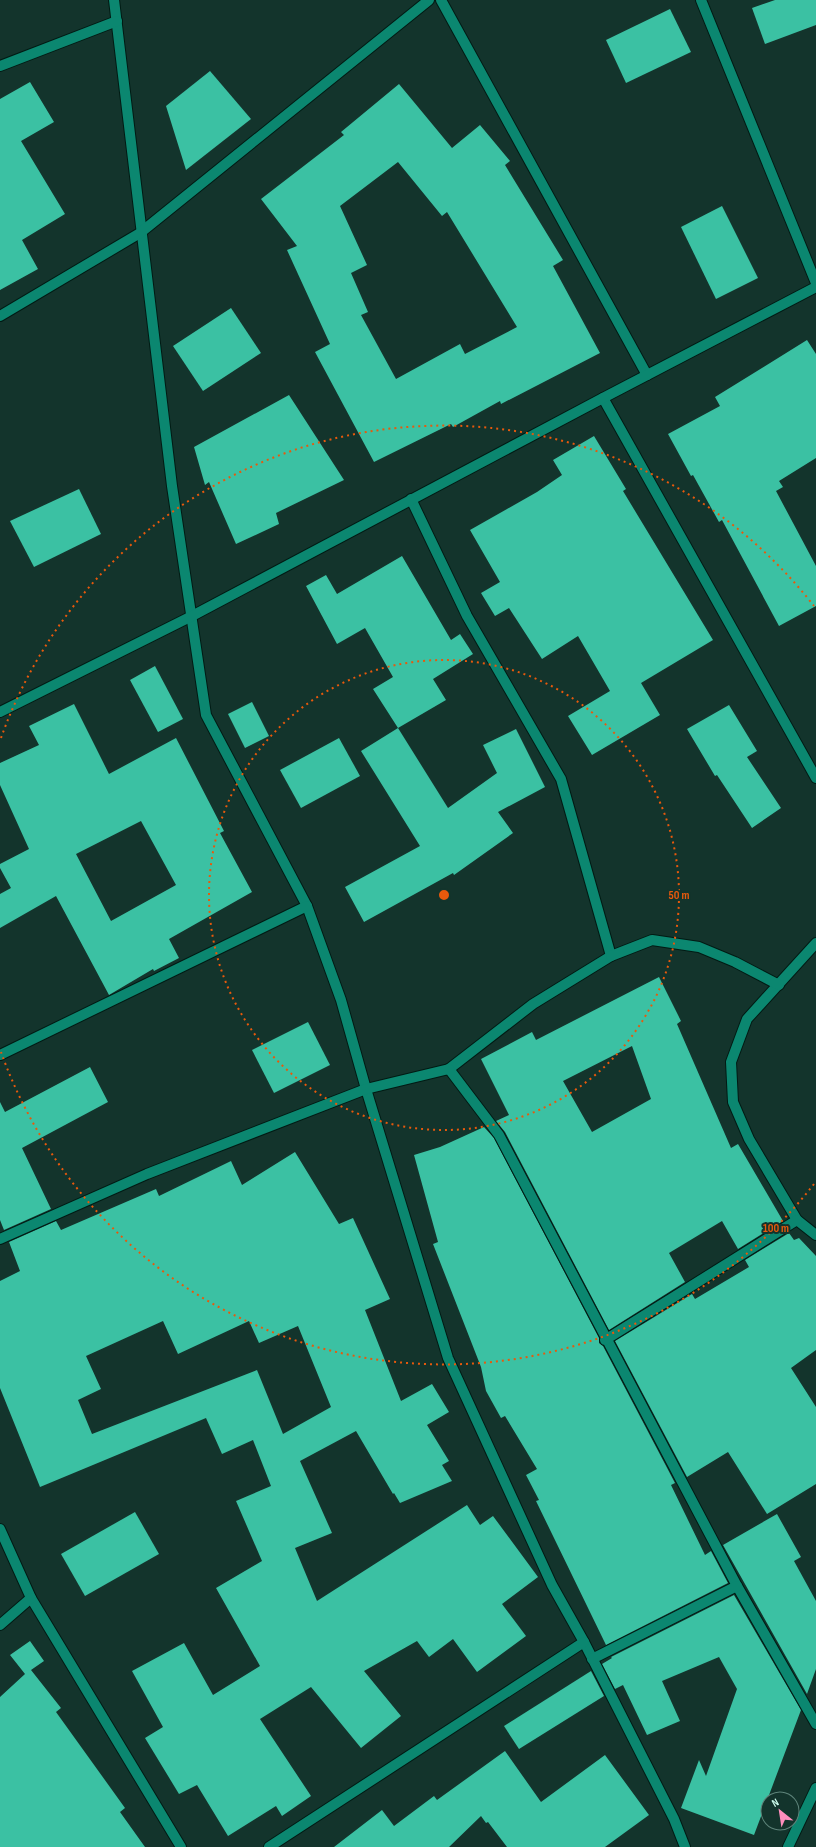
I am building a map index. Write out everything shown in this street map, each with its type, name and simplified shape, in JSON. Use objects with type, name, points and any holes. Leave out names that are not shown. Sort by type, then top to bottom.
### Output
[{"type":"street","points":[[114,0],[140,233],[172,486],[206,715],[307,906],[341,1000],[366,1089],[448,1358],[552,1585],[584,1642],[674,1819],[685,1847]]},
{"type":"street","points":[[0,316],[140,233],[429,0]]},
{"type":"street","points":[[441,0],[647,375]]},
{"type":"street","points":[[701,0],[816,283]]},
{"type":"street","points":[[0,66],[117,20]]},
{"type":"street","points":[[0,712],[192,616],[816,287]]},
{"type":"street","points":[[603,398],[816,778]]},
{"type":"street","points":[[412,499],[467,616],[561,779],[612,956]]},
{"type":"street","points":[[0,1055],[307,906]]},
{"type":"street","points":[[0,1239],[147,1174],[366,1089],[449,1069],[533,1004],[612,956],[652,940],[699,948],[735,962],[779,985]]},
{"type":"street","points":[[816,943],[747,1020],[731,1062],[733,1102],[748,1139],[797,1220],[816,1235]]},
{"type":"street","points":[[449,1069],[499,1135],[605,1340],[736,1586],[816,1724]]},
{"type":"street","points":[[605,1340],[797,1220]]},
{"type":"street","points":[[0,1529],[31,1598],[181,1847]]},
{"type":"street","points":[[592,1659],[736,1586]]},
{"type":"street","points":[[0,1625],[31,1598]]},
{"type":"street","points":[[269,1847],[584,1642]]},
{"type":"street","points":[[788,1847],[816,1788]]},
{"type":"building","points":[[775,0],[816,0],[816,25],[765,44],[752,8]]},
{"type":"building","points":[[670,9],[691,52],[626,83],[606,40]]},
{"type":"building","points":[[210,71],[251,119],[186,170],[166,106]]},
{"type":"building","points":[[30,82],[54,122],[21,141],[65,214],[22,240],[38,269],[0,290],[0,99]]},
{"type":"building","points":[[399,84],[452,148],[480,125],[510,161],[505,165],[563,260],[553,266],[600,353],[501,404],[500,401],[453,427],[451,424],[374,462],[315,352],[330,344],[287,250],[297,246],[261,199],[344,135],[341,132]],"holes":[[[398,162],[442,216],[447,212],[517,327],[465,354],[460,344],[396,379],[361,315],[368,312],[351,273],[367,265],[340,206]]]},
{"type":"building","points":[[722,206],[758,278],[716,299],[681,227]]},
{"type":"building","points":[[231,308],[261,353],[203,391],[173,346]]},
{"type":"building","points":[[807,340],[816,354],[816,458],[779,481],[783,487],[776,491],[816,566],[816,606],[779,626],[722,520],[719,522],[668,434],[720,406],[715,397]]},
{"type":"building","points":[[289,395],[344,480],[276,513],[279,524],[236,544],[209,482],[205,485],[194,447]]},
{"type":"building","points":[[594,436],[626,489],[623,491],[713,640],[641,683],[660,715],[592,755],[568,716],[610,691],[578,636],[542,659],[509,608],[495,616],[481,593],[500,582],[470,530],[537,492],[562,475],[553,460]]},
{"type":"building","points":[[79,489],[101,534],[34,567],[10,521]]},
{"type":"building","points":[[402,556],[451,640],[460,634],[473,654],[433,679],[446,700],[398,728],[373,689],[393,677],[365,628],[337,644],[306,586],[326,575],[337,594]]},
{"type":"building","points":[[155,666],[183,719],[158,732],[130,680]]},
{"type":"building","points":[[252,702],[269,736],[245,748],[228,714]]},
{"type":"building","points":[[74,704],[109,774],[176,738],[224,831],[220,833],[252,892],[169,939],[179,958],[154,971],[153,969],[109,995],[56,896],[0,928],[0,894],[11,888],[0,868],[0,864],[29,849],[0,785],[0,763],[39,745],[29,726]],"holes":[[[141,821],[176,885],[111,921],[76,854]]]},
{"type":"building","points":[[729,705],[757,751],[747,757],[781,808],[752,828],[717,775],[715,776],[687,729]]},
{"type":"building","points":[[398,728],[448,808],[497,773],[483,745],[516,729],[545,787],[498,812],[513,833],[454,875],[453,873],[364,922],[345,887],[420,846],[361,751]]},
{"type":"building","points":[[339,738],[360,776],[301,808],[280,770]]},
{"type":"building","points":[[659,977],[681,1021],[677,1024],[731,1148],[738,1144],[783,1221],[738,1249],[722,1221],[669,1253],[685,1282],[609,1330],[505,1132],[496,1121],[509,1115],[481,1059],[532,1032],[536,1040]],"holes":[[[632,1046],[651,1099],[592,1132],[563,1081]]]},
{"type":"building","points":[[308,1022],[330,1065],[274,1093],[252,1050]]},
{"type":"building","points":[[90,1067],[108,1102],[22,1148],[51,1209],[4,1230],[0,1220],[0,1102],[5,1112]]},
{"type":"building","points":[[484,1127],[494,1138],[599,1338],[599,1343],[603,1346],[675,1483],[671,1485],[705,1555],[711,1551],[728,1583],[606,1645],[536,1501],[539,1500],[526,1475],[537,1469],[505,1416],[501,1418],[486,1391],[481,1367],[433,1244],[438,1242],[414,1155],[440,1147]]},
{"type":"building","points":[[295,1152],[339,1224],[353,1218],[390,1299],[365,1310],[401,1401],[432,1384],[449,1412],[427,1425],[449,1461],[442,1465],[452,1481],[400,1503],[394,1493],[393,1494],[356,1431],[300,1461],[332,1533],[295,1548],[317,1601],[467,1505],[480,1525],[493,1516],[538,1577],[502,1604],[526,1636],[477,1672],[453,1639],[429,1657],[417,1641],[364,1671],[401,1716],[361,1748],[311,1687],[260,1719],[311,1796],[282,1816],[276,1806],[228,1836],[197,1785],[179,1794],[145,1738],[163,1727],[132,1671],[184,1643],[213,1695],[260,1666],[216,1588],[262,1561],[236,1501],[271,1486],[253,1440],[222,1454],[206,1418],[40,1487],[0,1388],[0,1281],[20,1271],[9,1242],[56,1221],[61,1230],[156,1189],[159,1196],[231,1161],[242,1185]],"holes":[[[163,1321],[178,1354],[249,1321],[259,1343],[298,1326],[331,1407],[283,1434],[257,1370],[92,1434],[78,1400],[101,1389],[86,1356]]]},
{"type":"building","points":[[789,1233],[794,1240],[799,1238],[816,1256],[816,1350],[791,1368],[816,1407],[816,1484],[767,1514],[728,1452],[687,1477],[615,1341],[692,1294],[695,1299],[749,1267],[745,1260]]},
{"type":"building","points":[[135,1512],[159,1554],[85,1596],[61,1554]]},
{"type":"building","points":[[777,1514],[801,1557],[794,1561],[816,1601],[816,1669],[807,1694],[723,1545]]},
{"type":"building","points":[[734,1595],[801,1710],[771,1791],[760,1791],[760,1819],[754,1835],[681,1808],[699,1760],[706,1776],[737,1689],[719,1657],[662,1681],[680,1721],[647,1735],[623,1685],[615,1689],[602,1664],[612,1658],[611,1657]]},
{"type":"building","points":[[30,1641],[44,1661],[31,1670],[61,1708],[56,1712],[125,1808],[120,1812],[145,1847],[0,1847],[0,1697],[25,1674],[10,1655]]},
{"type":"building","points":[[591,1671],[604,1696],[519,1749],[504,1726]]},
{"type":"building","points":[[505,1751],[541,1802],[605,1755],[649,1815],[605,1847],[507,1847],[488,1822],[486,1823],[481,1816],[449,1847],[334,1847],[382,1810],[394,1826],[434,1796],[437,1800]]}]
